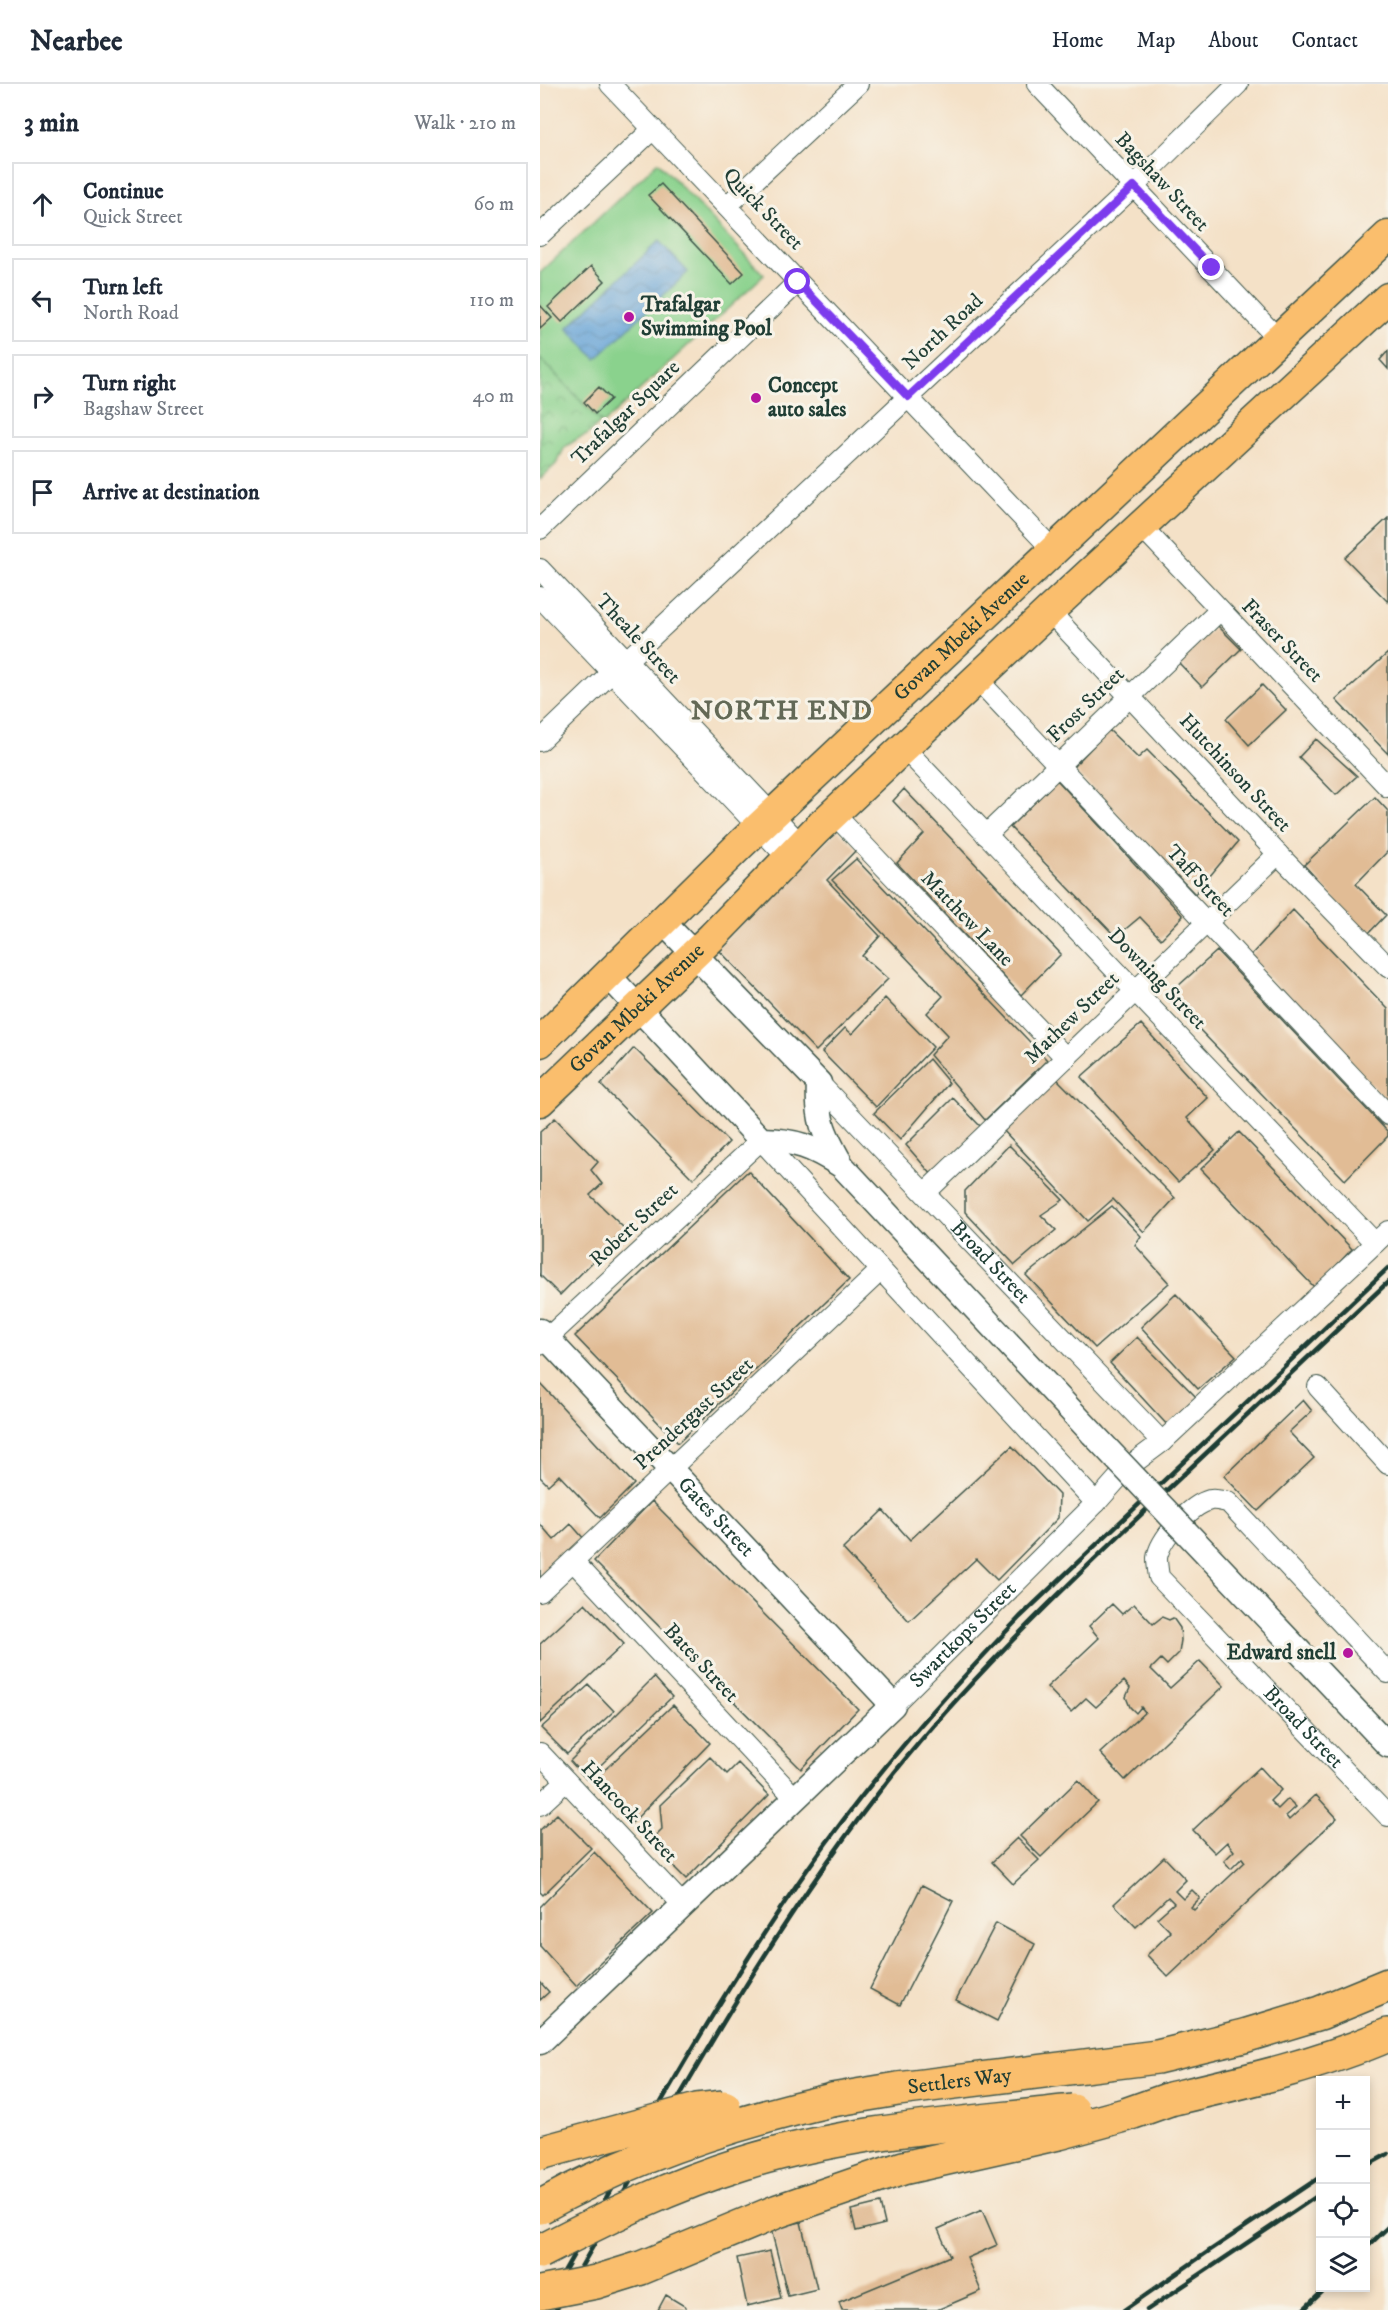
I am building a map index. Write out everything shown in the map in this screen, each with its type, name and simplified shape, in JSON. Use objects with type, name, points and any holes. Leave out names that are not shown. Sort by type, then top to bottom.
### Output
[{"type":"highway","name":"Settlers Way","points":[[540,2207],[636,2159],[746,2122],[832,2100],[898,2089],[1157,2057],[1244,2036],[1320,2013],[1388,1986]]},
{"type":"highway","name":"Settlers Way","points":[[540,2252],[617,2211],[686,2182],[746,2162],[814,2145],[881,2134],[1170,2099],[1254,2079],[1361,2047],[1388,2035]]},
{"type":"highway","points":[[540,2153],[696,2110],[778,2094],[800,2093],[832,2100]]},
{"type":"highway","points":[[540,2293],[596,2282],[641,2268],[778,2211],[903,2168],[1059,2133],[1125,2115],[1170,2099]]},
{"type":"highway","points":[[540,2186],[627,2146],[700,2119],[724,2106]]},
{"type":"main road","name":"Govan Mbeki Avenue","points":[[542,1037],[766,821],[1388,236]]},
{"type":"main road","name":"Govan Mbeki Avenue","points":[[540,1101],[694,954],[794,851],[1049,611],[1388,298]]},
{"type":"street","name":"Quick Street","points":[[610,84],[1053,551]]},
{"type":"street","points":[[726,206],[858,84]]},
{"type":"street","name":"Bagshaw Street","points":[[1037,84],[1278,339]]},
{"type":"street","name":"North Road","points":[[540,741],[1134,186],[1238,84]]},
{"type":"street","points":[[540,235],[653,129]]},
{"type":"street","name":"Trafalgar Square","points":[[540,530],[798,282]]},
{"type":"street","name":"Fraser Street","points":[[1142,527],[1388,787]]},
{"type":"street","name":"Theale Street","points":[[540,569],[619,667]]},
{"type":"street","name":"Theale Street","points":[[540,597],[619,667],[794,851]]},
{"type":"street","name":"Frost Street","points":[[986,835],[1220,610]]},
{"type":"street","name":"Hutchinson Street","points":[[1049,611],[1388,967]]},
{"type":"street","name":"Taff Street","points":[[978,679],[1388,1115]]},
{"type":"street","name":"Downing Street","points":[[904,748],[1135,991],[1382,1237]]},
{"type":"street","name":"Matthew Lane","points":[[834,814],[1066,1058]]},
{"type":"street","name":"Mathew Street","points":[[926,1192],[1278,854]]},
{"type":"street","name":"Broad Street","points":[[662,920],[926,1192],[1162,1442]]},
{"type":"street","points":[[607,974],[1096,1503]]},
{"type":"street","name":"Broad Street","points":[[819,1083],[819,1117],[823,1130],[842,1166],[1388,1745]]},
{"type":"street","name":"Broad Street","points":[[761,1140],[783,1140],[809,1146],[842,1166]]},
{"type":"street","name":"Robert Street","points":[[542,1338],[761,1140]]},
{"type":"street","name":"Swartkops Street","points":[[540,2042],[893,1705],[1096,1503],[1127,1468],[1162,1442],[1382,1237]]},
{"type":"street","name":"Prendergast Street","points":[[540,1593],[880,1271]]},
{"type":"street","name":"Gates Street","points":[[542,1338],[671,1469],[893,1705]]},
{"type":"street","points":[[1318,1387],[1388,1464]]},
{"type":"street","name":"Broad Street","points":[[1388,1673],[1228,1503],[1212,1500],[1193,1509],[1170,1532],[1162,1544],[1157,1556],[1160,1577],[1388,1816]]},
{"type":"street","name":"Bates Street","points":[[573,1561],[795,1798]]},
{"type":"street","name":"Hancock Street","points":[[540,1753],[683,1905]]},
{"type":"street","points":[[540,1805],[566,1780]]},
{"type":"green space","name":"Trafalgar Swimming Pool","points":[[658,162],[764,275],[603,424],[540,358],[540,273]]},
{"type":"green space","points":[[540,358],[601,422],[587,435],[565,447],[556,464],[540,479]]},
{"type":"water","points":[[659,241],[688,272],[596,359],[567,328]]},
{"type":"building","points":[[661,184],[744,273],[732,284],[648,195]]},
{"type":"building","points":[[591,266],[605,281],[562,322],[548,307]]},
{"type":"building","points":[[540,305],[552,318],[540,329]]},
{"type":"building","points":[[1388,351],[1388,369],[1380,360]]},
{"type":"building","points":[[599,387],[611,399],[595,414],[584,402]]},
{"type":"building","points":[[1388,518],[1388,602],[1345,558]]},
{"type":"building","points":[[1217,625],[1241,649],[1202,687],[1179,663]]},
{"type":"building","points":[[1388,653],[1388,754],[1336,700]]},
{"type":"building","points":[[1262,685],[1286,710],[1249,745],[1226,719]]},
{"type":"building","points":[[1109,730],[1138,758],[1147,750],[1238,842],[1195,894],[1072,768]]},
{"type":"building","points":[[1316,739],[1357,776],[1336,795],[1299,757]]},
{"type":"building","points":[[1057,780],[1183,916],[1161,939],[1140,917],[1116,937],[1010,827]]},
{"type":"building","points":[[904,789],[1061,954],[1021,995],[897,863],[924,834],[893,801]]},
{"type":"building","points":[[1375,797],[1388,811],[1388,851],[1356,884],[1386,915],[1367,935],[1304,865]]},
{"type":"building","points":[[838,830],[857,849],[827,880],[880,936],[862,956],[888,979],[816,1051],[717,948]]},
{"type":"building","points":[[856,859],[1047,1060],[985,1120],[930,1055],[948,1035],[927,1013],[943,996],[832,880]]},
{"type":"building","points":[[1293,910],[1388,1009],[1388,1102],[1249,957]]},
{"type":"building","points":[[1217,951],[1388,1132],[1388,1136],[1345,1180],[1167,996]]},
{"type":"building","points":[[885,998],[933,1047],[876,1107],[822,1052],[845,1028],[852,1034]]},
{"type":"building","points":[[1141,1024],[1208,1098],[1187,1118],[1215,1150],[1178,1182],[1081,1077]]},
{"type":"building","points":[[634,1048],[729,1142],[693,1179],[601,1085]]},
{"type":"building","points":[[929,1059],[949,1083],[900,1140],[874,1113]]},
{"type":"building","points":[[1056,1078],[1175,1198],[1144,1232],[1113,1199],[1088,1221],[1003,1130]]},
{"type":"building","points":[[953,1098],[982,1128],[933,1176],[906,1145]]},
{"type":"building","points":[[555,1118],[598,1162],[591,1170],[602,1184],[590,1195],[625,1229],[560,1295],[540,1275],[540,1132]]},
{"type":"building","points":[[1239,1132],[1352,1249],[1315,1288],[1201,1169]]},
{"type":"building","points":[[1009,1145],[1063,1200],[1041,1215],[1056,1230],[1015,1265],[965,1212],[965,1191]]},
{"type":"building","points":[[748,1171],[849,1280],[678,1443],[575,1336]]},
{"type":"building","points":[[1112,1206],[1141,1236],[1135,1245],[1169,1283],[1095,1348],[1026,1275]]},
{"type":"building","points":[[1176,1294],[1236,1356],[1198,1389],[1141,1327]]},
{"type":"building","points":[[1137,1337],[1200,1401],[1170,1428],[1110,1363]]},
{"type":"building","points":[[540,1383],[634,1484],[600,1518],[559,1475],[548,1485],[540,1477]]},
{"type":"building","points":[[1303,1400],[1312,1411],[1289,1432],[1314,1458],[1258,1511],[1224,1476]]},
{"type":"building","points":[[1012,1446],[1059,1495],[1058,1518],[997,1580],[976,1559],[909,1621],[843,1549],[883,1510],[910,1540]]},
{"type":"building","points":[[652,1501],[858,1709],[801,1769],[594,1561]]},
{"type":"building","points":[[540,1524],[554,1540],[571,1524],[585,1540],[540,1585]]},
{"type":"building","points":[[585,1603],[624,1644],[540,1723],[540,1644]]},
{"type":"building","points":[[1112,1604],[1122,1614],[1134,1604],[1153,1624],[1162,1617],[1169,1620],[1173,1618],[1180,1628],[1179,1653],[1167,1665],[1161,1659],[1151,1669],[1170,1688],[1200,1661],[1224,1686],[1125,1780],[1100,1753],[1145,1712],[1141,1707],[1136,1713],[1130,1707],[1126,1697],[1130,1688],[1124,1681],[1096,1707],[1086,1698],[1071,1712],[1047,1687],[1099,1638],[1089,1626]]},
{"type":"building","points":[[654,1677],[672,1697],[586,1779],[570,1761]]},
{"type":"building","points":[[589,1685],[614,1711],[567,1754],[541,1728]]},
{"type":"building","points":[[673,1705],[710,1743],[631,1824],[592,1782]]},
{"type":"building","points":[[710,1757],[727,1774],[738,1763],[769,1795],[686,1879],[649,1842],[662,1829],[660,1805]]},
{"type":"building","points":[[1260,1767],[1281,1790],[1270,1801],[1278,1809],[1288,1799],[1296,1807],[1286,1816],[1289,1820],[1316,1795],[1337,1818],[1168,1977],[1147,1955],[1171,1932],[1157,1918],[1174,1903],[1168,1897],[1136,1927],[1114,1904],[1164,1857],[1186,1880],[1175,1891],[1183,1899],[1192,1890],[1200,1898],[1191,1907],[1194,1910],[1245,1862],[1242,1858],[1231,1869],[1224,1861],[1234,1851],[1227,1842],[1215,1853],[1193,1830]]},
{"type":"building","points":[[1078,1780],[1098,1802],[1041,1857],[1020,1836]]},
{"type":"building","points":[[557,1814],[591,1848],[543,1895],[540,1892],[540,1830]]},
{"type":"building","points":[[1017,1838],[1039,1860],[1013,1884],[992,1862]]},
{"type":"building","points":[[594,1852],[653,1913],[576,1986],[540,1946],[540,1907]]},
{"type":"building","points":[[922,1885],[953,1901],[900,2005],[870,1989]]},
{"type":"building","points":[[996,1923],[1035,1944],[997,2021],[956,2000]]},
{"type":"building","points":[[540,1982],[549,1992],[540,2000]]},
{"type":"building","points":[[880,2203],[885,2224],[856,2231],[851,2210]]},
{"type":"building","points":[[982,2210],[997,2245],[967,2258],[981,2291],[937,2310],[842,2310],[839,2302],[950,2256],[938,2229]]},
{"type":"building","points":[[801,2222],[817,2289],[788,2296],[771,2229]]},
{"type":"building","points":[[770,2251],[781,2298],[747,2306],[737,2258]]},
{"type":"building","points":[[666,2295],[686,2307],[684,2310],[658,2310]]},
{"type":"railway","points":[[542,2310],[738,1975],[809,1867],[883,1769],[936,1707],[1020,1617],[1388,1268]]},
{"type":"railway","points":[[556,2310],[679,2097],[764,1956],[809,1888],[907,1757],[964,1691],[1055,1598],[1388,1282]]},
{"type":"railway","points":[[1370,2164],[1388,2154]]},
{"type":"railway","points":[[1124,2310],[1316,2180]]},
{"type":"railway","points":[[1147,2310],[1316,2197]]},
{"type":"railway","points":[[1370,2244],[1388,2227]]},
{"type":"railway","points":[[1303,2310],[1322,2292]]},
{"type":"place","name":"Trafalgar Swimming Pool","points":[[629,317]]},
{"type":"place","name":"Concept auto sales","points":[[756,398]]},
{"type":"place","name":"Edward snell","points":[[1348,1653]]},
{"type":"district","name":"NORTH END","points":[[782,711]]},
{"type":"route","points":[[798,282],[908,397],[1134,186],[1212,268]]}]
